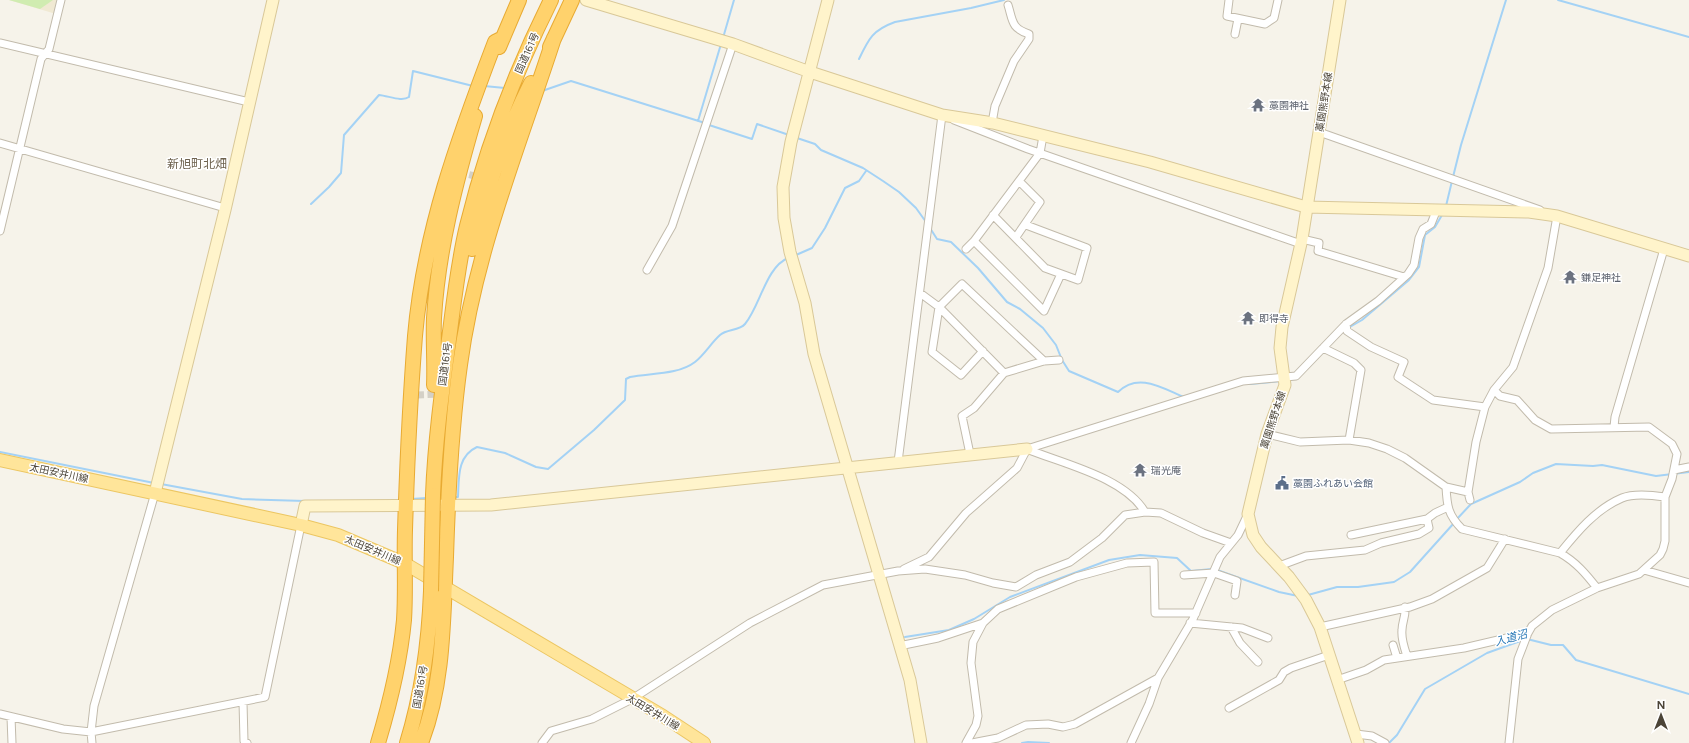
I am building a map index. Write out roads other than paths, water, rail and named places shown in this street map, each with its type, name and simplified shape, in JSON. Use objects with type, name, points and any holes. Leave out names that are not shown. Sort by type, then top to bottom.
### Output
[{"type":"highway","points":[[378,743],[389,706],[404,620],[406,505],[414,394],[415,336],[420,297],[432,233],[495,42],[503,38],[519,0]]},
{"type":"highway","points":[[448,341],[476,233],[495,168],[572,0]]},
{"type":"highway","name":"国道161号","points":[[407,743],[416,713],[438,589],[434,485],[436,439],[458,268],[467,227],[490,151],[525,56],[550,3]]},
{"type":"highway","points":[[436,439],[433,412],[434,318],[438,285],[445,237],[457,181],[481,87]]},
{"type":"highway","points":[[421,743],[438,680],[443,629],[438,589],[448,505],[456,394],[468,314],[502,183],[532,90]]},
{"type":"main road","name":"太田安井川線","points":[[0,460],[157,486],[338,535],[404,563],[438,589],[632,699],[704,743]]},
{"type":"street","points":[[0,231],[41,60],[49,49],[61,0]]},
{"type":"street","points":[[92,743],[91,732],[94,706],[157,486],[225,208],[273,0]]},
{"type":"street","points":[[586,0],[726,42],[810,72],[942,115],[984,133],[1040,153],[1301,241],[1319,243],[1318,251],[1404,277]]},
{"type":"street","points":[[828,0],[793,136],[783,187],[784,218],[790,252],[805,303],[814,354],[878,576],[910,680],[921,743]]},
{"type":"street","points":[[1229,0],[1227,16],[1265,24],[1274,18],[1278,0]]},
{"type":"street","name":"藁園熊野本線","points":[[1340,0],[1301,241],[1282,327],[1280,348],[1284,380],[1267,434],[1248,514],[1253,535],[1261,547],[1279,566],[1303,596],[1320,627],[1357,739]]},
{"type":"street","points":[[992,123],[995,106],[1014,61],[1029,39],[1029,34],[1017,30],[1013,24],[1008,5]]},
{"type":"street","points":[[1235,34],[1238,19]]},
{"type":"street","points":[[647,270],[672,226],[708,120],[726,42]]},
{"type":"street","points":[[0,43],[44,55],[249,102]]},
{"type":"street","points":[[942,115],[992,123],[1150,162],[1306,207],[1437,208],[1529,212],[1557,216]]},
{"type":"street","points":[[898,462],[942,115]]},
{"type":"street","points":[[1319,132],[1557,216],[1689,256]]},
{"type":"street","points":[[966,249],[974,241],[1040,153],[1043,136]]},
{"type":"street","points":[[0,143],[225,208]]},
{"type":"street","points":[[1016,237],[1026,225],[1040,202],[1019,180]]},
{"type":"street","points":[[0,714],[63,729],[91,732],[266,697],[305,506],[491,505],[1027,449],[1243,381],[1284,380],[1296,376],[1346,328],[1404,277],[1414,266],[1419,238],[1423,229],[1434,220],[1437,208]]},
{"type":"street","points":[[993,215],[1045,268],[1078,280],[1087,248],[1026,225]]},
{"type":"street","points":[[1470,500],[1468,492],[1476,442],[1485,407],[1494,390],[1513,368],[1548,268],[1557,216]]},
{"type":"street","points":[[974,241],[1044,311],[1061,274]]},
{"type":"street","points":[[1614,427],[1614,417],[1664,249]]},
{"type":"street","points":[[983,352],[961,375],[932,352],[939,307],[962,284],[1044,361]]},
{"type":"street","points":[[920,293],[939,307],[1004,373]]},
{"type":"street","points":[[1346,328],[1371,348],[1404,362],[1398,377],[1433,400],[1485,407]]},
{"type":"street","points":[[1325,349],[1354,363],[1362,370],[1349,440]]},
{"type":"street","points":[[970,454],[962,416],[974,408],[1004,373],[1044,361],[1060,360]]},
{"type":"street","points":[[1494,390],[1500,396],[1516,400],[1535,420],[1551,429],[1649,427],[1660,433],[1672,444],[1677,454],[1672,479],[1665,497],[1663,550],[1644,570],[1630,577],[1597,588],[1552,610],[1532,626],[1527,634],[1518,659],[1509,743]]},
{"type":"street","points":[[1267,434],[1300,442],[1349,440],[1387,449],[1406,458],[1446,487],[1468,492]]},
{"type":"street","points":[[1027,449],[1103,478],[1120,487],[1142,506],[1145,512]]},
{"type":"street","points":[[898,572],[929,557],[966,513],[1017,468],[1027,449]]},
{"type":"street","points":[[1674,470],[1689,467]]},
{"type":"street","points":[[1446,487],[1448,507],[1456,522],[1462,529],[1560,553],[1570,559],[1586,573],[1597,588]]},
{"type":"street","points":[[1560,553],[1586,522],[1617,501],[1632,496],[1665,497]]},
{"type":"street","points":[[1351,535],[1427,519],[1448,507]]},
{"type":"street","points":[[1017,588],[1036,575],[1070,562],[1102,538],[1125,515],[1145,512],[1161,513],[1231,543]]},
{"type":"street","points":[[1131,743],[1149,704],[1158,678],[1196,613],[1220,557],[1241,529],[1248,514]]},
{"type":"street","points":[[1279,566],[1306,556],[1365,550],[1381,543],[1419,534],[1429,528],[1427,519]]},
{"type":"street","points":[[1378,530],[1381,543]]},
{"type":"street","points":[[1320,627],[1405,607],[1432,599],[1486,568],[1504,539]]},
{"type":"street","points":[[966,743],[976,725],[978,716],[971,663],[973,642],[983,623],[998,609],[1076,577],[1128,563],[1154,562],[1155,614],[1196,613]]},
{"type":"street","points":[[542,743],[551,731],[592,719],[632,699],[750,623],[823,585],[924,569],[946,571],[1017,588],[1023,598]]},
{"type":"street","points":[[1644,570],[1689,583]]},
{"type":"street","points":[[1184,575],[1214,573],[1237,581],[1235,595]]},
{"type":"street","points":[[1405,607],[1406,614],[1402,629],[1402,640],[1407,656]]},
{"type":"street","points":[[899,646],[938,638],[983,623]]},
{"type":"street","points":[[1190,623],[1242,628],[1268,638]]},
{"type":"street","points":[[1231,627],[1240,643],[1258,662]]},
{"type":"street","points":[[1338,680],[1366,670],[1384,660],[1464,648],[1527,634]]},
{"type":"street","points":[[1393,645],[1397,658]]},
{"type":"street","points":[[1229,708],[1279,680],[1284,672],[1291,668],[1329,655]]},
{"type":"street","points":[[972,743],[998,738],[1026,725],[1048,724],[1063,727],[1075,724],[1158,678]]},
{"type":"street","points":[[243,702],[244,741],[247,743]]},
{"type":"street","points":[[11,717],[12,743]]},
{"type":"street","points":[[1357,739],[1372,736],[1385,743]]},
{"type":"waterway","points":[[723,38],[734,0]]},
{"type":"waterway","points":[[859,59],[872,36],[882,28],[895,22],[971,8],[1004,0]]},
{"type":"waterway","points":[[1453,177],[1461,145],[1506,0]]},
{"type":"waterway","points":[[1558,0],[1689,37]]},
{"type":"waterway","points":[[698,121],[721,44]]},
{"type":"waterway","points":[[311,204],[341,173],[344,135],[379,95],[399,99],[409,97],[413,71],[473,86]]},
{"type":"waterway","points":[[542,91],[571,81],[705,123]]},
{"type":"waterway","points":[[484,86],[505,88]]},
{"type":"waterway","points":[[709,125],[752,139],[757,124],[789,135]]},
{"type":"waterway","points":[[797,138],[815,144],[821,150],[863,168],[883,181],[899,192],[916,208],[926,222]]},
{"type":"waterway","points":[[796,255],[812,248],[825,228],[845,188],[859,181],[866,171]]},
{"type":"waterway","points":[[1446,206],[1452,181]]},
{"type":"waterway","points":[[1348,328],[1362,320],[1409,280],[1419,267],[1425,235],[1435,227],[1442,215]]},
{"type":"waterway","points":[[930,228],[937,239],[951,242],[978,268],[1007,302],[1020,309],[1043,328],[1056,345],[1062,360],[1069,371],[1118,392],[1126,386],[1142,382],[1159,386],[1184,397]]},
{"type":"waterway","points":[[453,497],[458,497],[459,475],[462,462],[470,451],[477,447],[505,453],[536,467],[548,469],[594,430],[625,400],[626,379],[630,377],[664,373],[688,366],[699,359],[720,335],[745,324],[774,270],[780,263],[788,258]]},
{"type":"waterway","points":[[1250,384],[1281,381]]},
{"type":"waterway","points":[[0,452],[154,483]]},
{"type":"waterway","points":[[1456,520],[1471,504],[1520,482],[1533,473],[1556,464],[1602,465],[1656,476],[1689,472]]},
{"type":"waterway","points":[[161,484],[242,499],[305,501]]},
{"type":"waterway","points":[[411,499],[427,498]]},
{"type":"waterway","points":[[1308,595],[1337,587],[1358,587],[1394,582],[1410,572],[1454,523]]},
{"type":"waterway","points":[[905,637],[949,630],[974,619],[1010,597],[1109,560],[1140,555],[1177,558],[1191,571],[1212,569]]},
{"type":"waterway","points":[[1217,570],[1279,592],[1298,596]]},
{"type":"waterway","name":"入道沼","points":[[1527,639],[1551,645],[1563,645],[1576,660],[1689,694]]},
{"type":"waterway","name":"入道沼","points":[[1389,743],[1397,735],[1425,689],[1487,653],[1523,640]]},
{"type":"waterway","name":"入道沼","points":[[1022,743],[1049,743]]},
{"type":"tunnel","points":[[459,172],[483,178]]},
{"type":"tunnel","points":[[417,395],[444,394]]},
{"type":"place","name":"藁園神社","points":[[1258,105]]},
{"type":"place","name":"鎌足神社","points":[[1570,277]]},
{"type":"place","name":"即得寺","points":[[1248,318]]},
{"type":"place","name":"瑞光庵","points":[[1140,470]]},
{"type":"place","name":"藁園ふれあい会館","points":[[1282,483]]},
{"type":"district","name":"新旭町北畑","points":[[197,164]]}]
